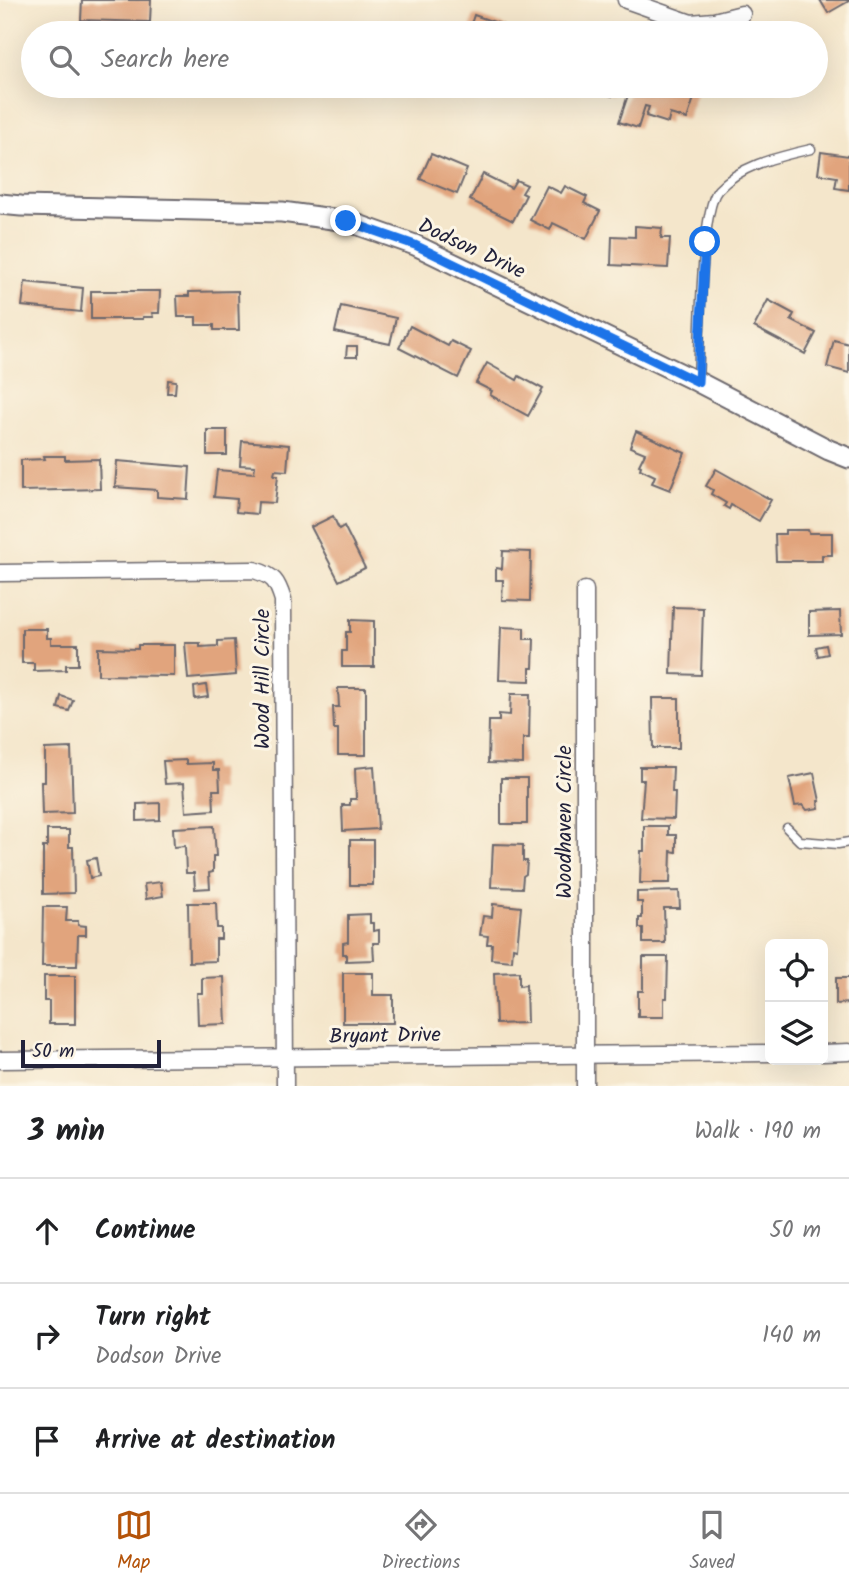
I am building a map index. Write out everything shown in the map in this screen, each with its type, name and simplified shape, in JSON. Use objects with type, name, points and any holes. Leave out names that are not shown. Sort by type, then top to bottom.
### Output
[{"type":"street","points":[[626,0],[685,21]]},
{"type":"street","points":[[714,21],[742,14]]},
{"type":"street","name":"Dodson Drive","points":[[0,204],[282,212],[346,221],[415,245],[849,458]]},
{"type":"street","name":"Wood Hill Circle","points":[[0,573],[254,570],[268,574],[279,585],[283,600],[285,1057]]},
{"type":"street","name":"Woodhaven Circle","points":[[584,590],[585,1086]]},
{"type":"street","points":[[828,1053],[849,1052]]},
{"type":"street","name":"Bryant Drive","points":[[0,1059],[765,1053]]},
{"type":"street","points":[[285,1057],[285,1086]]},
{"type":"lane","points":[[698,382],[705,242],[709,212],[716,192],[737,173],[772,158],[811,149]]},
{"type":"lane","points":[[787,828],[800,841],[838,844],[849,842]]},
{"type":"building","points":[[82,0],[151,0],[150,21],[81,20]]},
{"type":"building","points":[[820,0],[849,0],[849,1],[828,13]]},
{"type":"building","points":[[474,15],[491,21],[472,21]]},
{"type":"building","points":[[627,98],[694,98],[687,119],[670,114],[668,123],[646,116],[649,107],[645,106],[638,128],[619,122]]},
{"type":"building","points":[[821,152],[849,156],[849,190],[835,188],[837,177],[818,174]]},
{"type":"building","points":[[431,154],[467,169],[457,194],[420,179]]},
{"type":"building","points":[[483,174],[511,188],[516,180],[527,185],[522,193],[526,195],[513,221],[470,200]]},
{"type":"building","points":[[547,186],[561,193],[565,186],[587,197],[584,203],[600,211],[586,239],[553,223],[550,230],[530,220]]},
{"type":"building","points":[[635,226],[662,228],[661,238],[670,238],[668,268],[611,265],[612,236],[635,237]]},
{"type":"building","points":[[25,282],[83,288],[81,312],[22,306]]},
{"type":"building","points":[[91,291],[160,291],[159,313],[152,313],[153,317],[143,319],[91,319]]},
{"type":"building","points":[[238,291],[239,330],[214,330],[214,325],[196,325],[196,317],[178,317],[177,296],[189,296],[189,292]]},
{"type":"building","points":[[768,300],[794,314],[791,320],[816,333],[805,354],[754,327]]},
{"type":"building","points":[[341,306],[396,318],[390,344],[335,332]]},
{"type":"building","points":[[410,326],[448,346],[451,341],[471,351],[458,378],[399,348]]},
{"type":"building","points":[[834,340],[849,344],[849,373],[827,367]]},
{"type":"building","points":[[347,346],[357,346],[357,357],[346,357]]},
{"type":"building","points":[[487,363],[517,380],[519,376],[543,389],[528,416],[490,395],[492,391],[476,383]]},
{"type":"building","points":[[168,380],[176,381],[175,393],[167,393]]},
{"type":"building","points":[[207,430],[227,430],[227,455],[207,455]]},
{"type":"building","points":[[636,431],[685,453],[670,490],[652,483],[655,476],[640,469],[639,465],[645,453],[630,447]]},
{"type":"building","points":[[242,441],[289,445],[287,471],[275,470],[274,475],[278,475],[275,503],[258,502],[257,514],[236,512],[237,499],[214,497],[217,470],[254,473],[255,466],[240,465]]},
{"type":"building","points":[[44,456],[65,456],[65,460],[99,459],[100,489],[21,491],[21,460],[45,459]]},
{"type":"building","points":[[117,461],[190,467],[188,499],[157,497],[157,490],[115,487]]},
{"type":"building","points":[[716,469],[771,500],[759,521],[731,505],[729,509],[724,506],[726,503],[711,494],[713,490],[706,486]]},
{"type":"building","points":[[333,516],[339,529],[344,526],[365,568],[339,581],[311,527]]},
{"type":"building","points":[[785,530],[832,533],[832,555],[822,555],[822,561],[776,561],[775,534],[785,534]]},
{"type":"building","points":[[503,551],[531,552],[530,601],[502,600],[503,580],[496,580],[496,568],[502,569]]},
{"type":"building","points":[[673,607],[703,608],[701,675],[671,674]]},
{"type":"building","points":[[840,611],[841,634],[809,635],[809,612]]},
{"type":"building","points":[[350,620],[374,621],[374,667],[342,667],[342,651],[346,651],[346,632],[350,632]]},
{"type":"building","points":[[501,627],[524,628],[524,639],[534,639],[530,681],[499,680]]},
{"type":"building","points":[[22,629],[47,629],[47,638],[51,638],[51,644],[78,644],[78,665],[66,665],[66,670],[34,671],[34,663],[22,663]]},
{"type":"building","points":[[234,640],[236,675],[188,679],[185,643],[200,643],[200,647],[218,646],[218,641]]},
{"type":"building","points":[[138,645],[174,645],[174,676],[98,675],[98,648],[138,649]]},
{"type":"building","points":[[826,645],[828,654],[818,656],[816,647]]},
{"type":"building","points":[[206,685],[208,697],[195,699],[194,687]]},
{"type":"building","points":[[338,688],[366,688],[366,755],[338,755],[338,729],[334,729],[333,707],[339,707]]},
{"type":"building","points":[[511,694],[530,694],[529,738],[523,738],[523,764],[488,763],[489,721],[499,721],[499,714],[510,715]]},
{"type":"building","points":[[61,696],[73,700],[69,711],[58,708]]},
{"type":"building","points":[[652,698],[679,698],[679,748],[653,748]]},
{"type":"building","points":[[71,748],[73,813],[42,814],[41,782],[45,782],[45,749]]},
{"type":"building","points":[[186,760],[186,764],[213,763],[213,770],[219,770],[220,790],[213,790],[214,810],[186,812],[184,783],[165,784],[163,761]]},
{"type":"building","points":[[374,766],[378,829],[343,831],[342,805],[350,805],[350,799],[356,799],[355,768]]},
{"type":"building","points":[[640,767],[673,767],[674,819],[641,818],[644,780],[640,780]]},
{"type":"building","points":[[814,773],[819,808],[807,810],[803,805],[795,806],[789,778]]},
{"type":"building","points":[[501,778],[527,778],[527,824],[501,824]]},
{"type":"building","points":[[160,803],[160,820],[137,821],[137,804]]},
{"type":"building","points":[[214,826],[216,856],[213,856],[213,872],[209,873],[210,888],[195,889],[194,873],[186,873],[185,846],[174,847],[173,828]]},
{"type":"building","points":[[644,826],[668,826],[668,835],[676,835],[676,852],[671,851],[670,883],[640,883]]},
{"type":"building","points":[[47,830],[69,830],[69,847],[73,847],[74,893],[43,894],[43,847],[47,847]]},
{"type":"building","points":[[350,840],[373,840],[373,885],[350,885]]},
{"type":"building","points":[[493,844],[523,845],[523,861],[527,861],[522,888],[491,887]]},
{"type":"building","points":[[96,858],[99,876],[90,878],[87,860]]},
{"type":"building","points":[[161,882],[163,896],[146,899],[144,884]]},
{"type":"building","points":[[679,891],[680,908],[664,908],[665,943],[643,943],[643,928],[639,928],[642,902],[637,902],[637,892]]},
{"type":"building","points":[[188,903],[216,903],[217,928],[221,928],[221,939],[216,939],[216,961],[189,962]]},
{"type":"building","points":[[493,904],[521,907],[517,948],[513,947],[512,961],[491,959],[492,944],[487,944],[488,936],[480,935],[483,916],[492,917]]},
{"type":"building","points":[[43,907],[67,907],[66,921],[78,921],[78,925],[86,926],[86,935],[78,935],[77,966],[42,966]]},
{"type":"building","points":[[370,914],[373,931],[379,930],[379,943],[373,943],[374,960],[346,961],[343,943],[348,942],[348,915]]},
{"type":"building","points":[[643,957],[668,957],[664,1017],[638,1017],[638,991],[643,991]]},
{"type":"building","points":[[519,972],[519,986],[526,985],[527,1023],[496,1024],[494,973]]},
{"type":"building","points":[[343,973],[373,973],[373,995],[393,995],[393,1023],[343,1023]]},
{"type":"building","points":[[44,976],[75,976],[75,1024],[49,1024],[49,1001],[44,1001]]},
{"type":"building","points":[[224,977],[226,1024],[198,1025],[197,993],[202,993],[202,978]]},
{"type":"building","points":[[836,978],[849,978],[849,1003],[836,1004]]},
{"type":"route","points":[[346,221],[415,245],[698,382],[705,242]]}]
